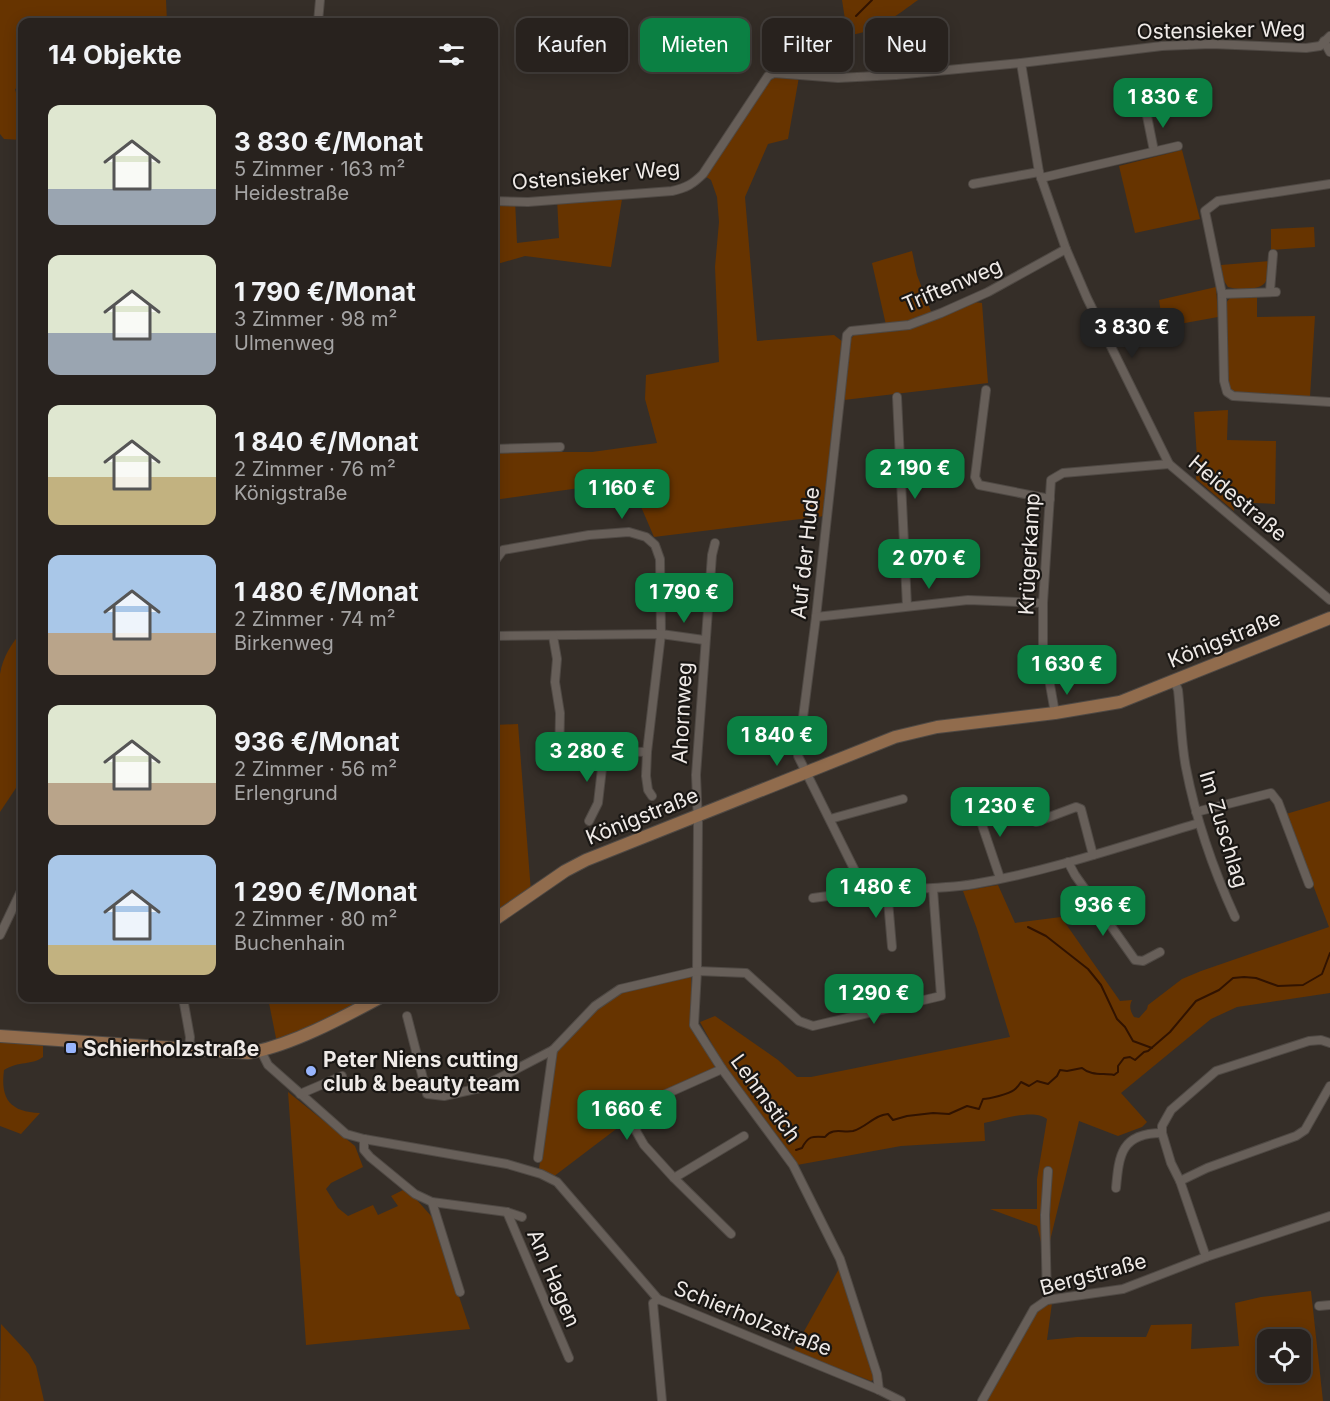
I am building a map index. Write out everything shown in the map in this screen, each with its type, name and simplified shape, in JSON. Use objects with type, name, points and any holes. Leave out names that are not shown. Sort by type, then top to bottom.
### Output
[{"type":"main road","name":"Königstraße","points":[[498,917],[558,876],[586,860],[895,737],[937,727],[1054,713],[1120,702],[1330,618]]},
{"type":"main road","points":[[0,1036],[237,1053],[261,1051],[371,1002]]},
{"type":"street","points":[[318,18],[320,0]]},
{"type":"street","points":[[1327,38],[1330,52]]},
{"type":"street","name":"Ostensieker Weg","points":[[498,201],[528,202],[686,188],[695,183],[703,174],[768,76],[774,73],[860,78],[1021,63],[1162,46],[1212,44],[1306,48],[1320,46],[1327,38]]},
{"type":"street","name":"Heidestraße","points":[[1021,63],[1040,175],[1066,249],[1087,298],[1169,464],[1330,600]]},
{"type":"street","points":[[1146,111],[1154,151]]},
{"type":"street","points":[[973,184],[1040,175],[1178,146]]},
{"type":"street","points":[[1330,184],[1218,201],[1205,211],[1222,294],[1224,381],[1227,392],[1233,396],[1330,402]]},
{"type":"street","name":"Triftenweg","points":[[847,335],[851,331],[909,325],[941,313],[988,292],[1066,249]]},
{"type":"street","points":[[1222,294],[1273,291],[1274,254]]},
{"type":"street","name":"Auf der Hude","points":[[847,335],[816,617],[798,756],[865,891]]},
{"type":"street","points":[[986,390],[975,477],[979,485],[1050,499]]},
{"type":"street","points":[[897,396],[907,606]]},
{"type":"street","points":[[498,448],[561,447]]},
{"type":"street","name":"Krügerkamp","points":[[1054,713],[1043,645],[1043,603],[1051,480],[1063,473],[1169,464]]},
{"type":"street","points":[[498,557],[503,550],[538,543],[589,535],[629,532],[646,537],[655,545],[660,559],[661,634],[647,752],[648,790],[652,796]]},
{"type":"street","name":"Ahornweg","points":[[698,814],[696,775],[704,640],[715,543]]},
{"type":"street","points":[[816,617],[968,600],[1043,603]]},
{"type":"street","points":[[498,636],[661,634],[704,640]]},
{"type":"street","points":[[553,636],[557,659],[555,682],[560,714],[559,764]]},
{"type":"street","name":"Im Zuschlag","points":[[1174,680],[1178,690],[1185,766],[1196,812],[1215,873],[1235,916]]},
{"type":"street","points":[[559,747],[647,752]]},
{"type":"street","points":[[590,821],[598,803],[604,751]]},
{"type":"street","points":[[1196,812],[1271,793],[1278,802],[1309,884]]},
{"type":"street","points":[[830,819],[903,799]]},
{"type":"street","points":[[976,807],[1000,878]]},
{"type":"street","points":[[1036,822],[1076,807],[1081,809],[1093,855]]},
{"type":"street","name":"Lehmstich","points":[[698,814],[697,971],[694,1025],[722,1069],[793,1165],[843,1269],[877,1374],[879,1390]]},
{"type":"street","points":[[813,898],[887,889],[933,889],[1000,878],[1068,862],[1199,823]]},
{"type":"street","points":[[1068,862],[1135,960],[1143,961],[1160,952]]},
{"type":"street","points":[[887,889],[892,947]]},
{"type":"street","points":[[407,1016],[428,1094],[444,1096],[480,1088],[553,1050],[595,1006],[621,989],[697,971],[746,973],[799,1021],[813,1026],[941,996],[933,889]]},
{"type":"street","points":[[0,935],[18,897]]},
{"type":"street","points":[[184,1002],[190,1037],[189,1050]]},
{"type":"street","points":[[1206,1257],[1161,1133],[1162,1126],[1171,1110],[1216,1071],[1310,1041],[1330,1043]]},
{"type":"street","points":[[538,1158],[553,1050]]},
{"type":"street","name":"Schierholzstraße","points":[[261,1051],[268,1065],[346,1134],[507,1164],[542,1174],[557,1182],[658,1299],[901,1401]]},
{"type":"street","points":[[722,1069],[648,1102],[639,1113],[636,1131],[644,1145],[674,1178],[731,1234]]},
{"type":"street","points":[[300,1094],[342,1076]]},
{"type":"street","points":[[1180,1181],[1207,1168],[1296,1136],[1305,1130],[1330,1086]]},
{"type":"street","points":[[1116,1188],[1118,1162],[1124,1147],[1132,1140],[1161,1133]]},
{"type":"street","points":[[674,1178],[744,1136]]},
{"type":"street","name":"Am Hagen","points":[[364,1139],[364,1150],[370,1157],[415,1194],[432,1202],[507,1212],[522,1217]]},
{"type":"street","points":[[1047,1300],[1048,1171]]},
{"type":"street","points":[[432,1202],[460,1292]]},
{"type":"street","name":"Am Hagen","points":[[507,1212],[569,1358]]},
{"type":"street","name":"Bergstraße","points":[[982,1401],[1034,1309],[1047,1300],[1122,1289],[1206,1257],[1330,1216]]},
{"type":"street","points":[[658,1299],[653,1303],[662,1401]]},
{"type":"street","points":[[1318,1306],[1330,1305]]},
{"type":"shaded area","points":[[0,0],[166,0],[167,18],[18,18],[18,88],[15,89],[18,100],[18,140],[4,139],[0,134]]},
{"type":"shaded area","points":[[842,0],[918,0],[892,18],[865,18],[865,31],[860,33],[853,34],[853,18],[845,18]]},
{"type":"shaded area","points":[[778,76],[799,77],[788,139],[768,144],[745,197],[757,341],[834,335],[843,342],[825,516],[654,537],[630,481],[498,499],[498,452],[592,452],[657,443],[645,399],[646,375],[719,362],[715,267],[719,222],[717,197],[711,180],[703,175],[768,82]]},
{"type":"shaded area","points":[[1182,150],[1200,219],[1135,233],[1119,166]]},
{"type":"shaded area","points":[[623,193],[611,267],[525,256],[498,264],[498,200],[515,200],[517,243],[559,238],[557,198]]},
{"type":"shaded area","points":[[1314,227],[1315,247],[1271,250],[1271,229]]},
{"type":"shaded area","points":[[912,251],[917,275],[932,314],[908,322],[886,325],[872,263]]},
{"type":"shaded area","points":[[1270,261],[1267,279],[1260,287],[1232,288],[1228,287],[1224,281],[1221,265]]},
{"type":"shaded area","points":[[1216,287],[1218,317],[1163,327],[1159,300]]},
{"type":"shaded area","points":[[1257,297],[1257,317],[1315,316],[1310,397],[1233,393],[1230,389],[1225,304],[1230,298]]},
{"type":"shaded area","points":[[974,302],[982,303],[988,383],[844,400],[850,340],[855,334],[899,331]]},
{"type":"shaded area","points":[[1228,410],[1227,440],[1276,441],[1275,504],[1233,502],[1234,511],[1196,479],[1194,412]]},
{"type":"shaded area","points":[[18,636],[18,785],[0,812],[0,674],[3,662]]},
{"type":"shaded area","points":[[518,724],[531,892],[498,915],[498,725]]},
{"type":"shaded area","points":[[1330,801],[1330,993],[1237,1007],[1211,1019],[1121,1093],[1147,1122],[1142,1127],[1118,1136],[1079,1121],[1049,1245],[1042,1246],[1037,1226],[990,1209],[1037,1209],[1037,1179],[1047,1119],[1041,1116],[1026,1115],[984,1123],[985,1141],[901,1146],[797,1165],[724,1066],[700,1022],[715,1016],[778,1060],[797,1077],[811,1077],[1010,1037],[963,891],[998,885],[1015,923],[1061,917],[1120,1001],[1132,1000],[1130,1006],[1132,1013],[1134,1017],[1139,1018],[1148,1005],[1182,979],[1329,927],[1286,814]]},
{"type":"shaded area","points":[[691,974],[692,1026],[716,1069],[647,1100],[632,1117],[553,1177],[539,1169],[555,1050],[596,1006],[616,993]]},
{"type":"shaded area","points":[[269,1002],[354,1002],[357,1007],[277,1043]]},
{"type":"shaded area","points":[[0,1040],[43,1044],[43,1057],[4,1070],[4,1089],[10,1102],[22,1110],[40,1113],[21,1134],[0,1126]]},
{"type":"shaded area","points":[[288,1092],[355,1146],[363,1167],[331,1183],[326,1189],[338,1208],[348,1216],[373,1205],[378,1215],[398,1206],[391,1196],[403,1190],[416,1199],[432,1217],[470,1329],[306,1345]]},
{"type":"shaded area","points":[[840,1267],[871,1361],[874,1379],[871,1381],[793,1351]]},
{"type":"shaded area","points":[[1311,1291],[1323,1401],[986,1401],[1036,1312],[1050,1302],[1052,1303],[1047,1340],[1077,1337],[1146,1337],[1151,1325],[1192,1324],[1191,1349],[1239,1346],[1235,1303],[1261,1297]]},
{"type":"shaded area","points":[[1,1324],[29,1354],[36,1366],[44,1401],[0,1401]]},
{"type":"waterway","points":[[856,16],[872,0]]},
{"type":"waterway","points":[[1028,927],[1046,936],[1088,969],[1101,985],[1117,1019],[1133,1041],[1152,1048]]},
{"type":"waterway","points":[[796,1150],[802,1148],[811,1138],[825,1137],[834,1131],[853,1131],[883,1115],[888,1114],[893,1120],[933,1113],[949,1114],[967,1106],[979,1109],[983,1099],[1011,1092],[1021,1082],[1029,1086],[1037,1081],[1048,1084],[1060,1070],[1082,1068],[1093,1073],[1114,1075],[1118,1072],[1118,1066],[1124,1058],[1130,1057],[1135,1060],[1148,1051],[1170,1032],[1196,1001],[1219,990],[1233,978],[1256,978],[1278,986],[1303,985],[1322,974],[1330,953]]},
{"type":"place","name":"Schierholzstraße","points":[[71,1048]]},
{"type":"place","name":"Peter Niens cutting club & beauty team","points":[[311,1071]]}]
